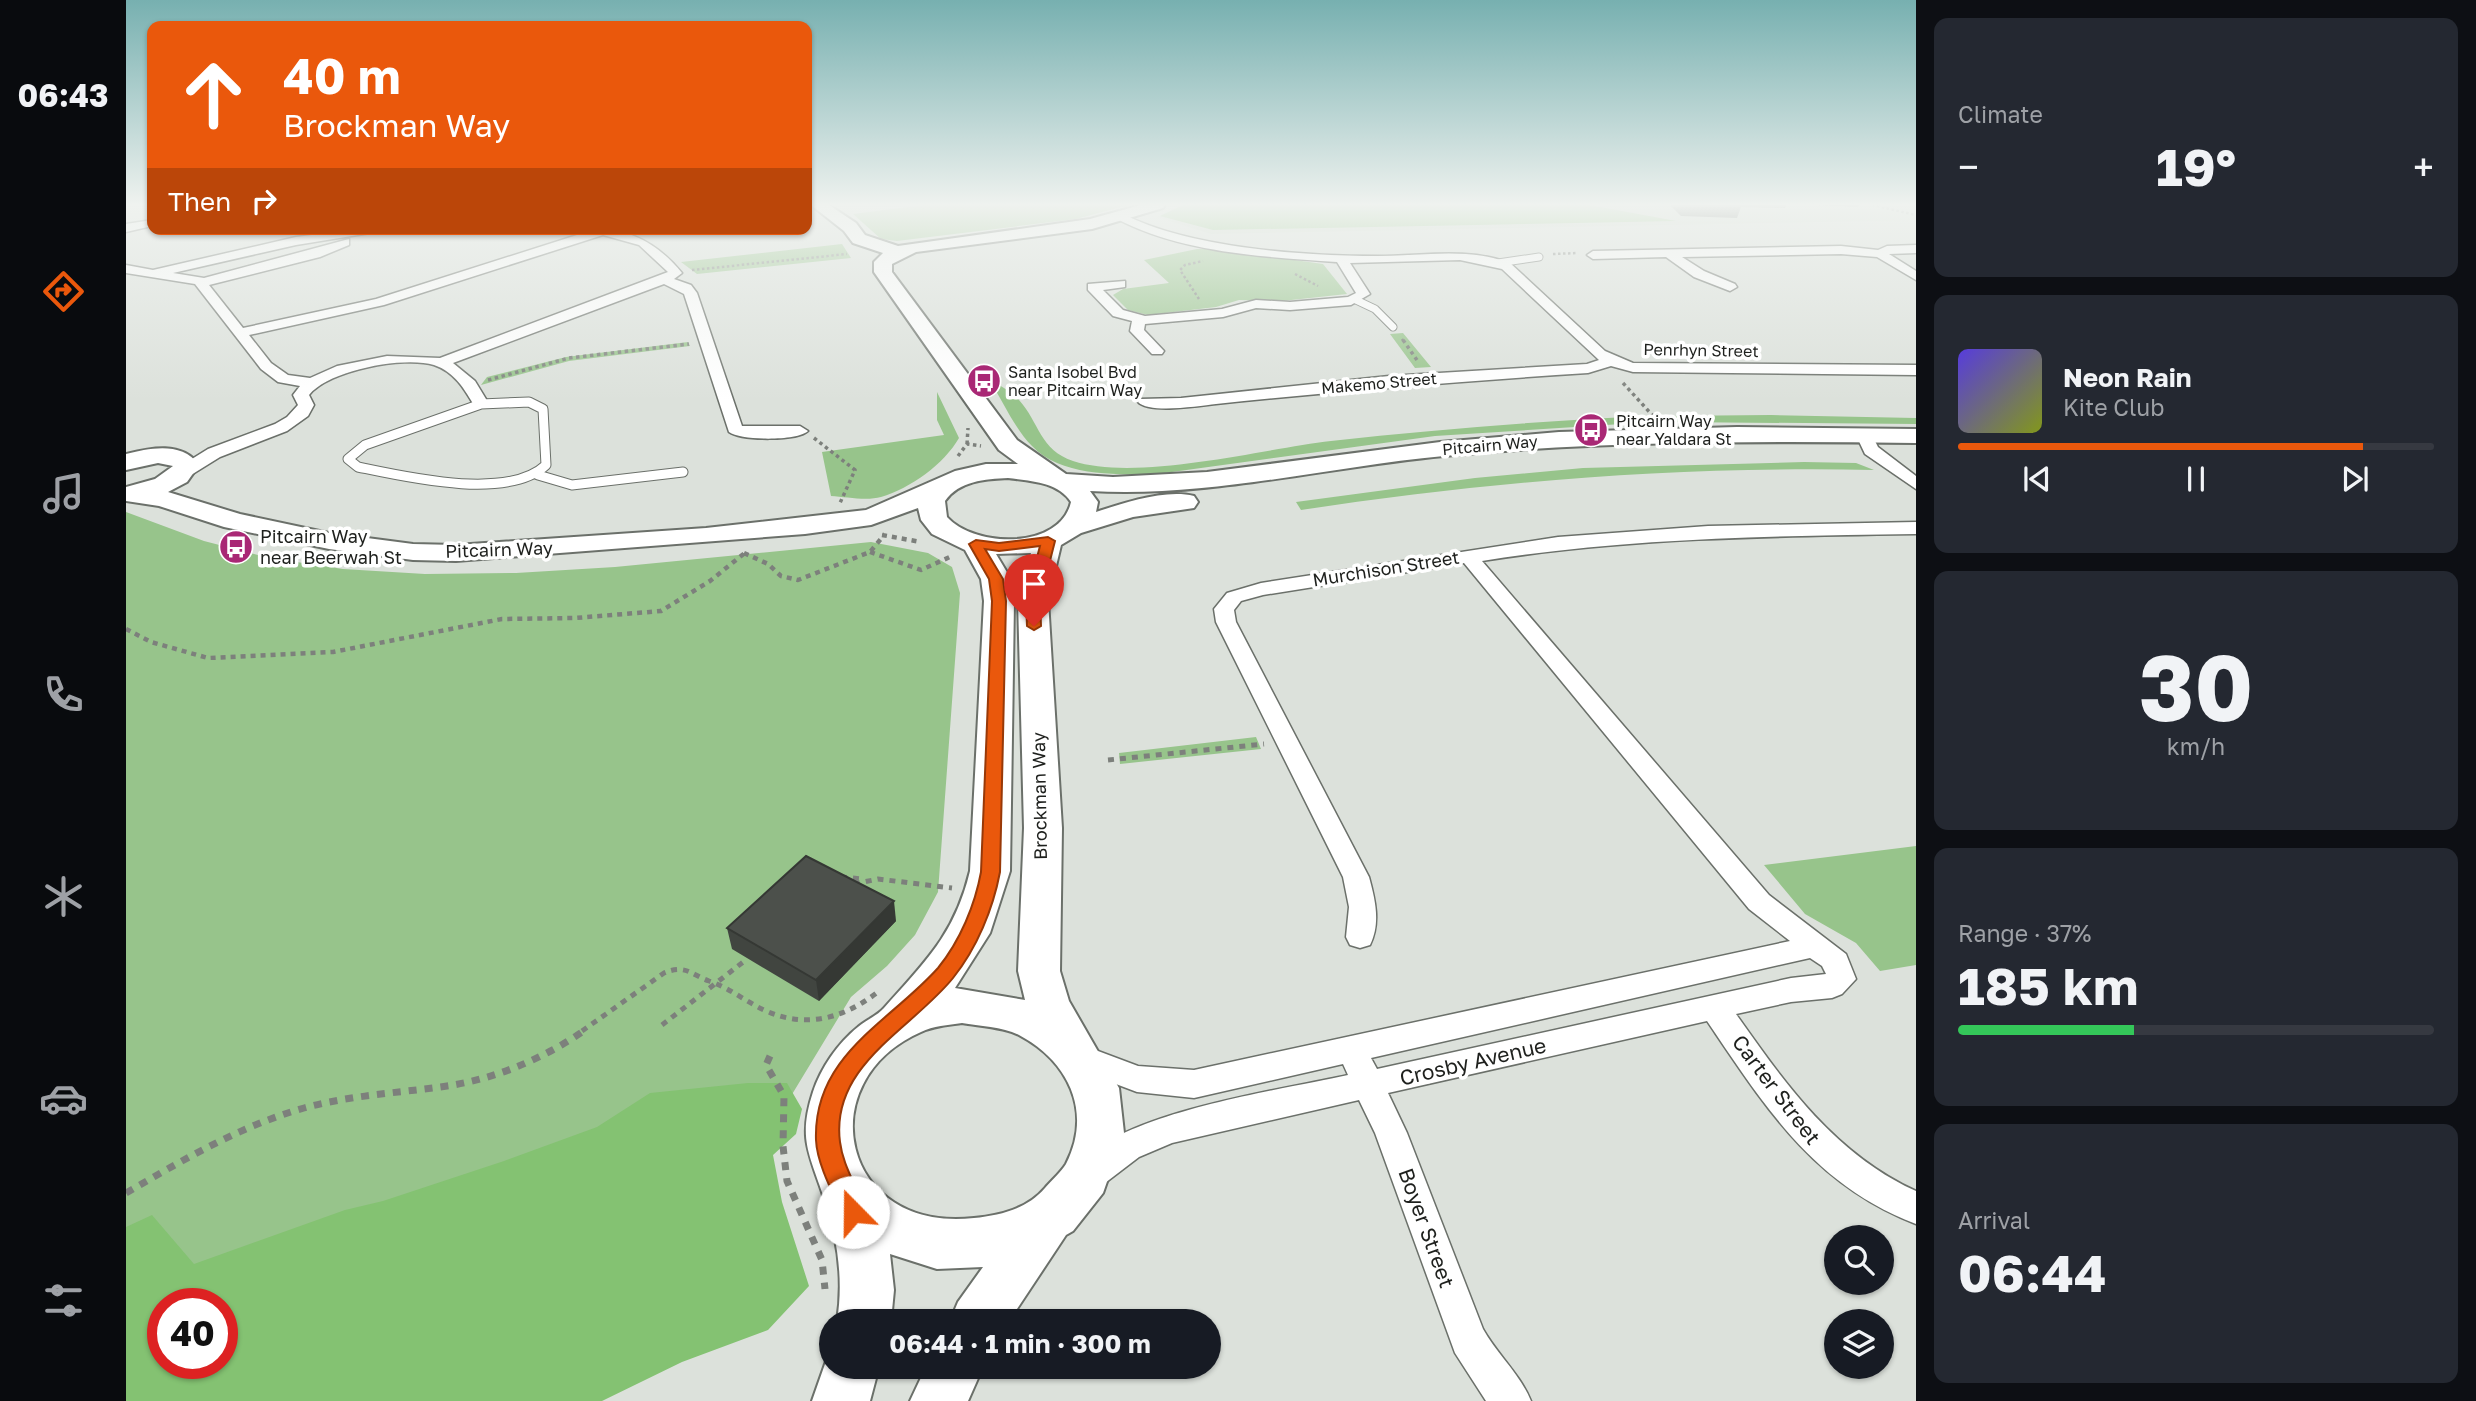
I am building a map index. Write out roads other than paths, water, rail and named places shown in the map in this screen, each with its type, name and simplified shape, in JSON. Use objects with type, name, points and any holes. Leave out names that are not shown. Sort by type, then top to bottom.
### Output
[{"type":"main road","points":[[883,270],[1008,444],[1058,479]]},
{"type":"main road","points":[[967,475],[982,444],[988,416]]},
{"type":"main road","name":"Pitcairn Way","points":[[128,494],[196,508],[274,531],[370,548],[424,552],[512,551],[805,526],[871,517],[941,489],[967,475],[1008,470],[1107,486],[1175,484],[1359,458],[1531,440],[1742,432],[1886,446]]},
{"type":"main road","name":"Pitcairn Way","points":[[805,526],[900,529],[952,549],[1012,547],[1063,534],[1129,510],[1457,463],[1723,448],[1886,446],[1916,436]]},
{"type":"main road","points":[[126,448],[173,465],[196,508]]},
{"type":"main road","points":[[126,462],[173,465]]},
{"type":"main road","points":[[128,494],[161,486],[173,465]]},
{"type":"main road","name":"Brockman Way","points":[[1049,1218],[1071,1199],[1087,1177],[1098,1149],[1102,1108],[1095,1082],[1048,1003],[1039,971],[1042,828],[1033,600],[1063,534],[1085,514],[1086,503],[1079,492],[1058,479]]},
{"type":"main road","points":[[848,1309],[867,1284],[865,1262],[848,1194],[834,1168],[828,1140],[834,1092],[887,1007],[946,972],[981,911],[988,885],[999,601],[996,579],[952,549],[930,513],[932,500],[941,489]]},
{"type":"main road","points":[[887,1007],[931,1009],[962,1005],[992,1006],[1035,1019],[1076,1051]]},
{"type":"main road","points":[[848,1194],[870,1217],[899,1234],[932,1244],[967,1246],[1002,1241],[1049,1218]]},
{"type":"main road","points":[[985,1309],[1049,1218]]},
{"type":"main road","points":[[841,1401],[847,1379]]},
{"type":"main road","points":[[939,1401],[949,1379]]},
{"type":"street","points":[[130,270],[201,283],[251,270]]},
{"type":"street","points":[[155,273],[167,270]]},
{"type":"street","points":[[240,332],[379,302],[477,270]]},
{"type":"street","points":[[440,363],[664,280],[675,270]]},
{"type":"street","points":[[1079,275],[1118,313],[1139,320],[1210,314],[1256,304],[1290,306],[1356,300],[1363,294],[1347,270]]},
{"type":"street","points":[[1509,270],[1606,364]]},
{"type":"street","points":[[1694,270],[1730,287]]},
{"type":"street","points":[[664,280],[686,288],[690,293],[735,429],[743,434],[800,431]]},
{"type":"street","points":[[201,283],[266,366],[283,379],[310,383],[335,373],[383,361],[418,358],[440,363],[471,385],[481,404]]},
{"type":"street","points":[[1093,287],[1120,284]]},
{"type":"street","points":[[1139,320],[1137,331],[1157,351]]},
{"type":"street","name":"Penrhyn Street","points":[[1606,364],[1646,368],[1916,370]]},
{"type":"street","name":"Makemo Street","points":[[1146,402],[1181,403],[1430,378],[1606,364]]},
{"type":"street","points":[[173,465],[212,454],[301,416],[306,405],[301,395],[310,383]]},
{"type":"street","points":[[1886,446],[1916,466]]},
{"type":"street","points":[[1886,446],[1916,484]]},
{"type":"street","name":"Murchison Street","points":[[1360,937],[1363,907],[1356,877],[1226,622],[1224,609],[1227,602],[1250,592],[1558,543],[1670,534],[1916,528]]},
{"type":"street","points":[[1468,556],[1759,902],[1830,955]]},
{"type":"street","points":[[1758,957],[1771,943],[1772,932],[1759,902]]},
{"type":"street","points":[[1076,1051],[1137,1079],[1194,1084],[1758,957],[1811,947],[1830,955]]},
{"type":"street","name":"Crosby Avenue","points":[[1087,1177],[1127,1147],[1168,1129],[1791,990],[1837,984],[1841,970],[1830,955]]},
{"type":"street","name":"Carter Street","points":[[1715,1008],[1810,1139],[1855,1177],[1916,1208]]},
{"type":"street","name":"Boyer Street","points":[[1351,1048],[1396,1147],[1468,1340],[1480,1362],[1511,1401]]},
{"type":"lane","points":[[1356,300],[1375,309],[1393,327]]},
{"type":"lane","points":[[538,475],[546,465],[543,409],[528,402],[481,404],[365,445],[348,459],[358,467],[436,480],[500,483],[538,475],[554,482],[572,485],[683,472]]},
{"type":"place","name":"Santa Isobel Bvd near Pitcairn Way","points":[[984,381]]},
{"type":"place","name":"Pitcairn Way near Yaldara St","points":[[1591,430]]},
{"type":"place","name":"Pitcairn Way near Beerwah St","points":[[236,547]]}]
